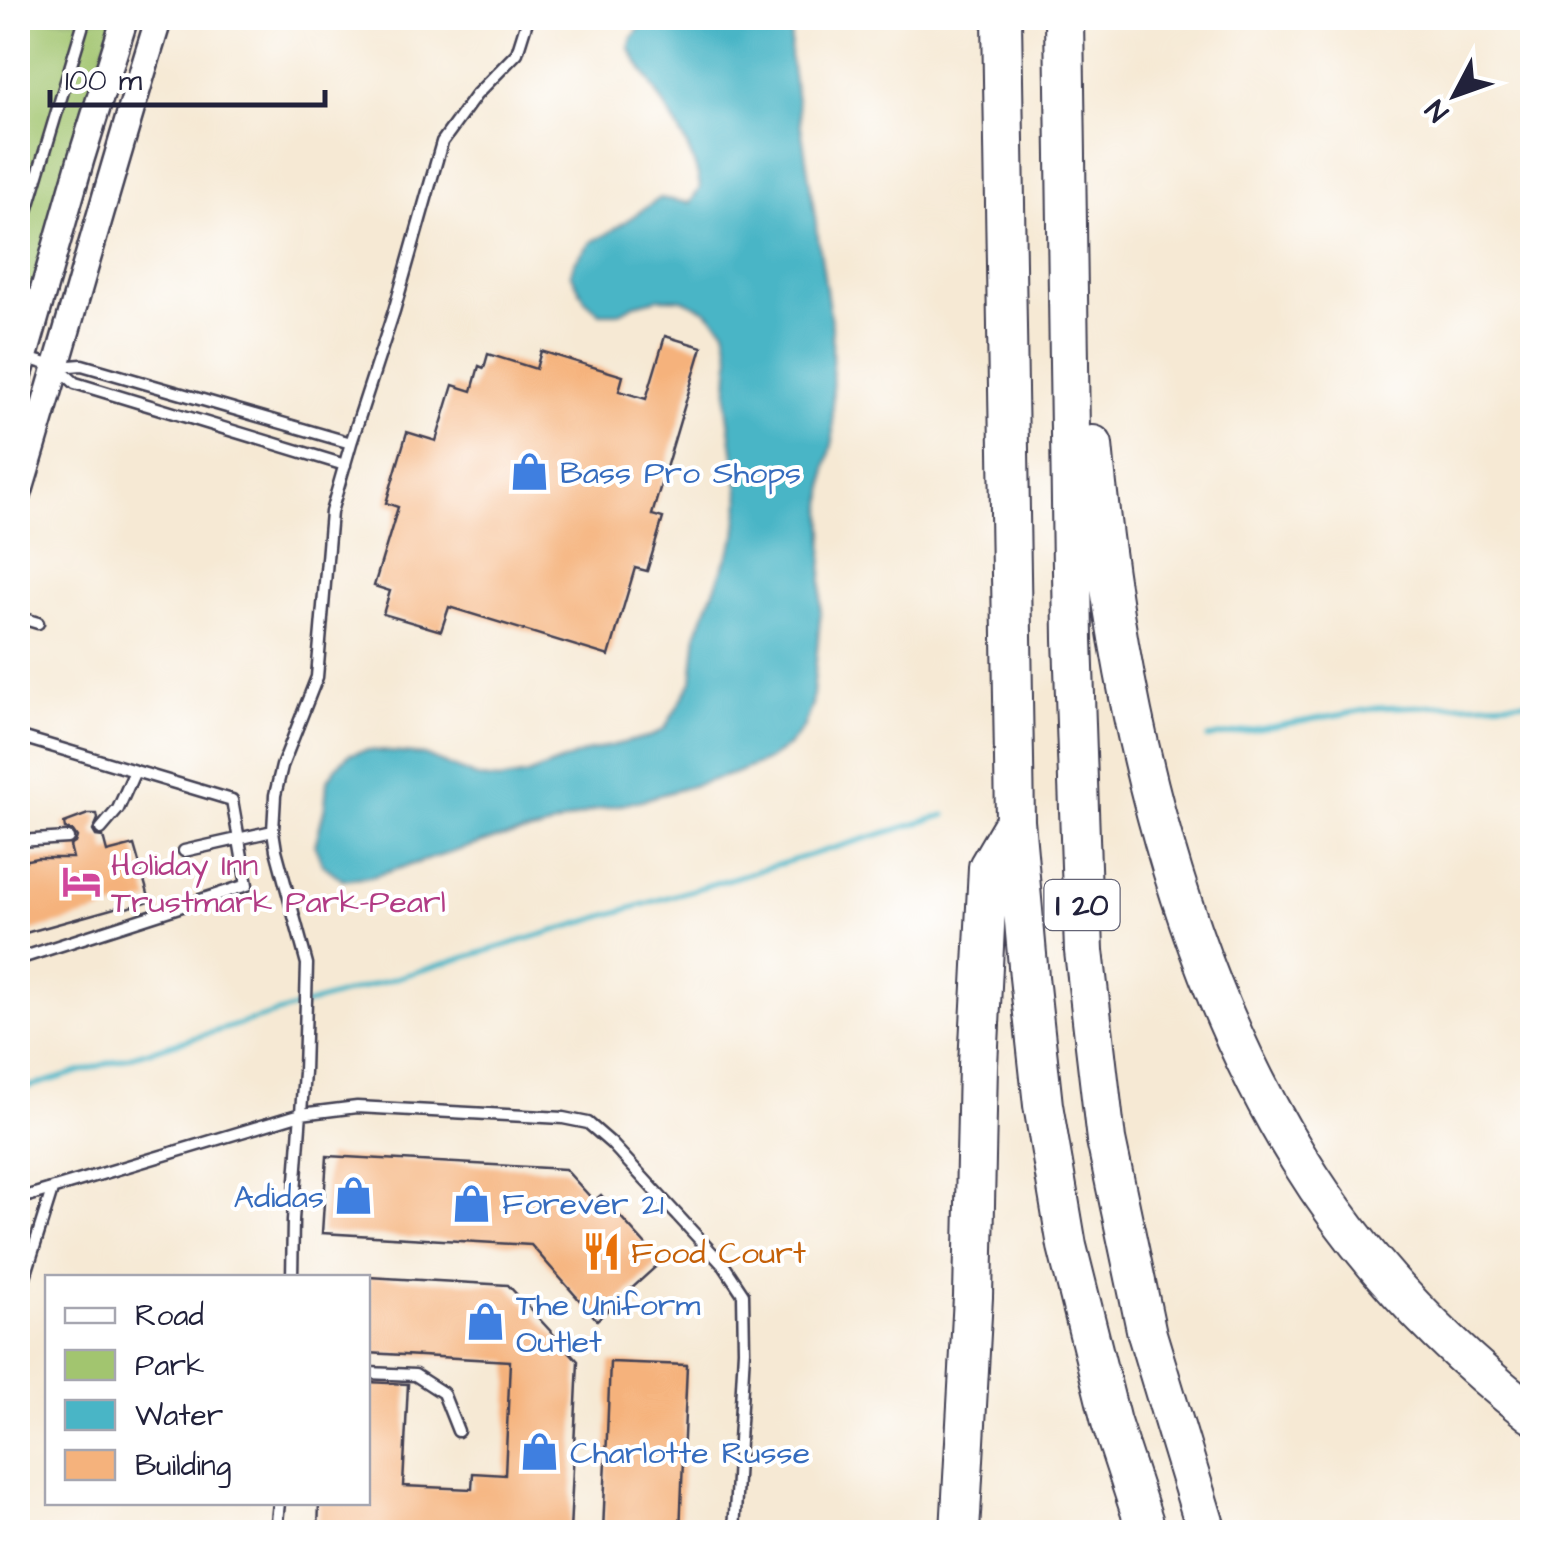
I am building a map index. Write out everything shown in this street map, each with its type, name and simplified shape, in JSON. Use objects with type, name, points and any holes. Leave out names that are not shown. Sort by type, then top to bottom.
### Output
[{"type":"highway","name":"I 20","points":[[1002,18],[1015,820],[1028,977],[1043,1105],[1067,1246],[1111,1422],[1147,1532]]},
{"type":"highway","name":"I 20","points":[[1064,18],[1073,639],[1084,951],[1110,1159],[1148,1334],[1207,1532]]},
{"type":"highway","points":[[1068,264],[1122,664],[1161,826],[1215,990],[1271,1111],[1300,1161],[1354,1237],[1393,1285],[1454,1348],[1532,1414]]},
{"type":"highway","points":[[960,1532],[973,1297],[978,1065],[988,867],[1015,820]]},
{"type":"street","points":[[20,364],[125,18]]},
{"type":"street","points":[[18,496],[112,169],[160,18]]},
{"type":"lane","points":[[18,241],[85,18]]},
{"type":"lane","points":[[292,1275],[308,964],[276,850],[275,795],[282,766],[317,678],[331,512],[442,142],[476,95],[517,53],[528,18]]},
{"type":"lane","points":[[20,364],[82,365],[351,443]]},
{"type":"lane","points":[[57,367],[75,383],[345,464]]},
{"type":"lane","points":[[18,616],[38,623]]},
{"type":"lane","points":[[18,736],[232,800],[247,884],[18,959]]},
{"type":"lane","points":[[101,829],[118,810],[135,771]]},
{"type":"lane","points":[[184,851],[274,831]]},
{"type":"lane","points":[[19,839],[68,838]]},
{"type":"lane","points":[[18,1199],[301,1114],[358,1107],[563,1118],[588,1123],[611,1142],[725,1267],[743,1294],[744,1350],[734,1532]]},
{"type":"lane","points":[[18,1299],[52,1190]]},
{"type":"lane","points":[[370,1373],[415,1375],[442,1393],[458,1431]]},
{"type":"lane","points":[[276,1532],[279,1505]]},
{"type":"green space","points":[[18,18],[114,18],[18,340]]},
{"type":"water","points":[[648,18],[792,18],[790,55],[832,328],[833,441],[826,468],[812,705],[803,728],[788,746],[768,760],[733,774],[371,877],[343,880],[322,864],[315,846],[327,781],[350,754],[368,750],[424,755],[479,778],[499,780],[527,775],[589,751],[652,736],[665,728],[692,681],[697,632],[736,536],[740,500],[727,406],[730,354],[725,329],[706,310],[682,299],[660,298],[618,313],[600,313],[585,300],[571,273],[591,242],[660,198],[690,203],[700,188],[682,135],[629,48]]},
{"type":"building","name":"Bass Pro Shops","points":[[665,336],[702,347],[652,515],[663,518],[647,571],[635,568],[609,656],[449,607],[441,631],[383,614],[390,591],[374,586],[398,507],[386,503],[407,432],[436,441],[453,385],[472,391],[479,366],[484,368],[488,354],[536,369],[541,351],[623,376],[619,391],[646,399]]},
{"type":"building","name":"Holiday Inn Trustmark Park-Pearl","points":[[97,814],[93,831],[103,837],[107,852],[134,845],[150,901],[18,935],[18,862],[73,858],[70,846],[77,837],[65,829],[64,823]]},
{"type":"building","points":[[327,1156],[565,1169],[594,1201],[601,1195],[661,1262],[597,1320],[531,1245],[322,1233]]},
{"type":"building","points":[[370,1277],[508,1285],[578,1361],[570,1532],[318,1532],[319,1505],[370,1505],[370,1382],[408,1384],[403,1486],[472,1489],[473,1473],[505,1475],[510,1361],[370,1353]]},
{"type":"building","points":[[610,1362],[687,1365],[680,1532],[603,1532]]},
{"type":"waterway","points":[[1208,738],[1377,708],[1532,701]]},
{"type":"waterway","points":[[18,1090],[945,815]]},
{"type":"place","name":"Bass Pro Shops","points":[[530,472]]},
{"type":"place","name":"Holiday Inn Trustmark Park-Pearl","points":[[81,882]]},
{"type":"place","name":"Adidas","points":[[354,1196]]},
{"type":"place","name":"Forever 21","points":[[472,1203]]},
{"type":"place","name":"Food Court","points":[[601,1252]]},
{"type":"place","name":"The Uniform Outlet","points":[[486,1322]]},
{"type":"place","name":"Charlotte Russe","points":[[540,1452]]}]
